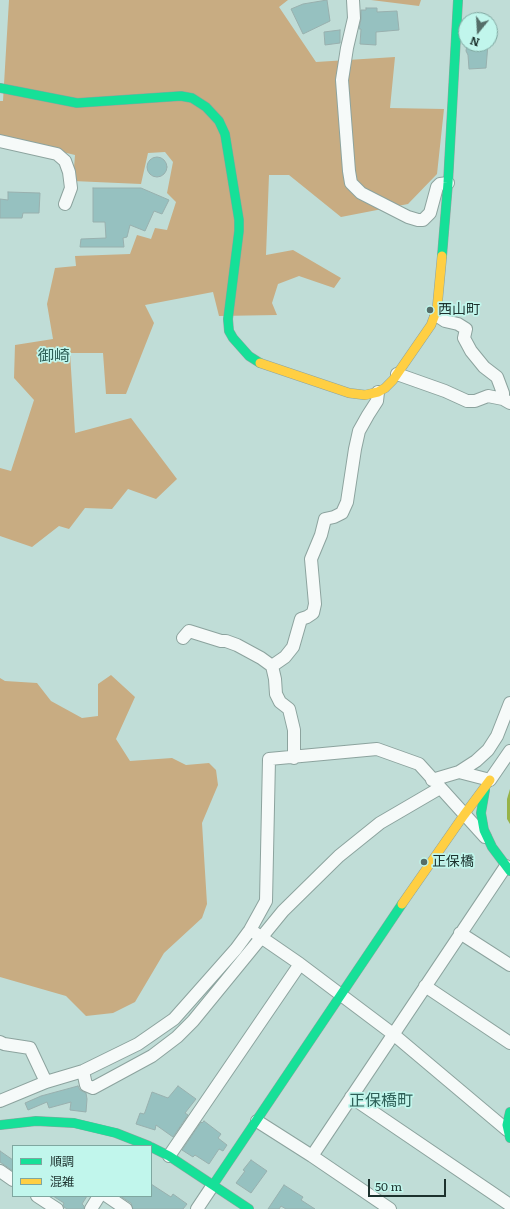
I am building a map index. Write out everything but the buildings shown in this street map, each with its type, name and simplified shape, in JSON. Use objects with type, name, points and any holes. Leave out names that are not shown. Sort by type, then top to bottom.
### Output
[{"type":"street","points":[[353,0],[354,18],[342,80],[351,183],[361,193],[408,217],[418,220],[423,220],[430,214],[436,187],[440,184],[448,183]]},
{"type":"street","points":[[0,88],[77,103],[181,96],[192,98],[206,107],[219,120],[225,134],[239,220],[239,231],[228,319],[229,331],[233,338],[249,356],[258,362],[269,367],[350,393],[364,395],[378,392],[389,384],[431,325],[436,315],[439,302],[448,183],[458,0]]},
{"type":"street","points":[[0,141],[57,154],[65,161],[69,172],[71,188],[65,204]]},
{"type":"street","points":[[436,315],[445,321],[458,324],[466,329],[464,338],[471,351],[484,367],[497,378],[507,401]]},
{"type":"street","points":[[397,374],[445,391],[467,401],[475,401],[488,396],[507,401]]},
{"type":"street","points":[[272,666],[285,657],[293,647],[301,619],[308,617],[313,613],[315,604],[311,559],[321,535],[325,519],[342,513],[347,502],[359,431],[377,401],[378,392]]},
{"type":"street","points":[[183,638],[189,631],[221,641],[226,641],[237,645],[261,658],[272,666],[276,694],[280,702],[289,709],[294,730],[294,758]]},
{"type":"street","points":[[83,1071],[86,1085],[93,1088],[152,1056],[177,1037],[283,911],[339,856],[380,823],[436,784],[476,761],[488,750],[497,736],[510,703]]},
{"type":"street","points":[[0,1101],[46,1082],[83,1071],[138,1044],[174,1019],[236,948],[250,930],[266,901],[269,759],[294,758],[377,749],[419,764],[487,839],[508,869],[460,933],[312,1156]]},
{"type":"street","points":[[197,1209],[341,994],[464,815],[510,751]]},
{"type":"street","points":[[459,772],[490,780]]},
{"type":"street","points":[[487,839],[482,821],[482,806],[486,788],[490,780]]},
{"type":"street","points":[[250,930],[300,964],[393,1034],[509,1134]]},
{"type":"street","points":[[460,933],[510,965]]},
{"type":"street","points":[[169,1156],[300,964]]},
{"type":"street","points":[[425,986],[510,1043]]},
{"type":"street","points":[[0,1042],[30,1048],[46,1082]]},
{"type":"street","points":[[350,1097],[510,1205]]},
{"type":"street","points":[[509,1134],[508,1120],[510,1112]]},
{"type":"street","points":[[0,1125],[36,1120],[74,1123],[116,1133],[147,1145]]},
{"type":"street","points":[[257,1121],[390,1209]]},
{"type":"street","points":[[152,1147],[169,1156],[208,1192],[249,1209]]},
{"type":"street","points":[[0,1171],[12,1179]]},
{"type":"street","points":[[38,1197],[56,1209]]},
{"type":"street","points":[[91,1209],[98,1197]]},
{"type":"street","points":[[108,1197],[126,1209]]},
{"type":"shaded area","points":[[9,0],[288,0],[279,7],[316,62],[395,57],[390,108],[444,109],[437,174],[408,204],[341,217],[289,175],[269,175],[266,255],[293,250],[341,278],[334,288],[299,276],[278,284],[272,303],[277,315],[219,316],[213,292],[145,305],[154,323],[126,394],[106,394],[103,353],[70,353],[75,433],[131,418],[177,479],[156,499],[128,489],[112,509],[85,508],[69,529],[59,526],[32,547],[0,536],[0,468],[11,471],[34,400],[14,378],[15,345],[53,339],[47,304],[55,268],[76,266],[75,256],[130,254],[137,235],[151,239],[155,228],[167,230],[176,202],[167,193],[173,162],[165,152],[148,153],[141,184],[73,181],[75,155],[0,137],[0,101],[3,101]]},
{"type":"shaded area","points":[[371,0],[421,0],[419,6]]},
{"type":"shaded area","points":[[111,675],[135,697],[116,739],[130,761],[172,758],[186,765],[209,763],[216,770],[218,785],[202,823],[207,904],[202,918],[164,953],[135,1002],[113,1013],[86,1016],[66,996],[0,977],[0,678],[5,681],[37,683],[51,701],[82,718],[98,716],[98,684]]},
{"type":"shaded area","points":[[510,789],[510,824],[507,819],[507,799]]},
{"type":"traffic: fast","points":[[442,256],[448,183],[458,0]]},
{"type":"traffic: fast","points":[[0,88],[77,103],[181,96],[192,98],[206,107],[219,121],[225,134],[239,220],[239,231],[228,319],[229,331],[233,338],[249,356],[260,363]]},
{"type":"traffic: fast","points":[[485,790],[481,813],[484,830],[492,847],[510,871]]},
{"type":"traffic: fast","points":[[213,1185],[402,904]]},
{"type":"traffic: fast","points":[[510,1112],[507,1125],[510,1138]]},
{"type":"traffic: fast","points":[[0,1125],[36,1121],[74,1123],[116,1133],[146,1145]]},
{"type":"traffic: fast","points":[[152,1148],[169,1156],[249,1209]]},
{"type":"traffic: slow","points":[[260,363],[349,393],[365,395],[378,392],[385,388],[393,380],[431,325],[437,309],[442,256]]},
{"type":"traffic: slow","points":[[402,904],[490,780]]},
{"type":"place","name":"西山町","points":[[430,310]]},
{"type":"place","name":"正保橋","points":[[424,862]]},
{"type":"district","name":"御崎","points":[[54,356]]},
{"type":"district","name":"正保橋町","points":[[381,1101]]}]
